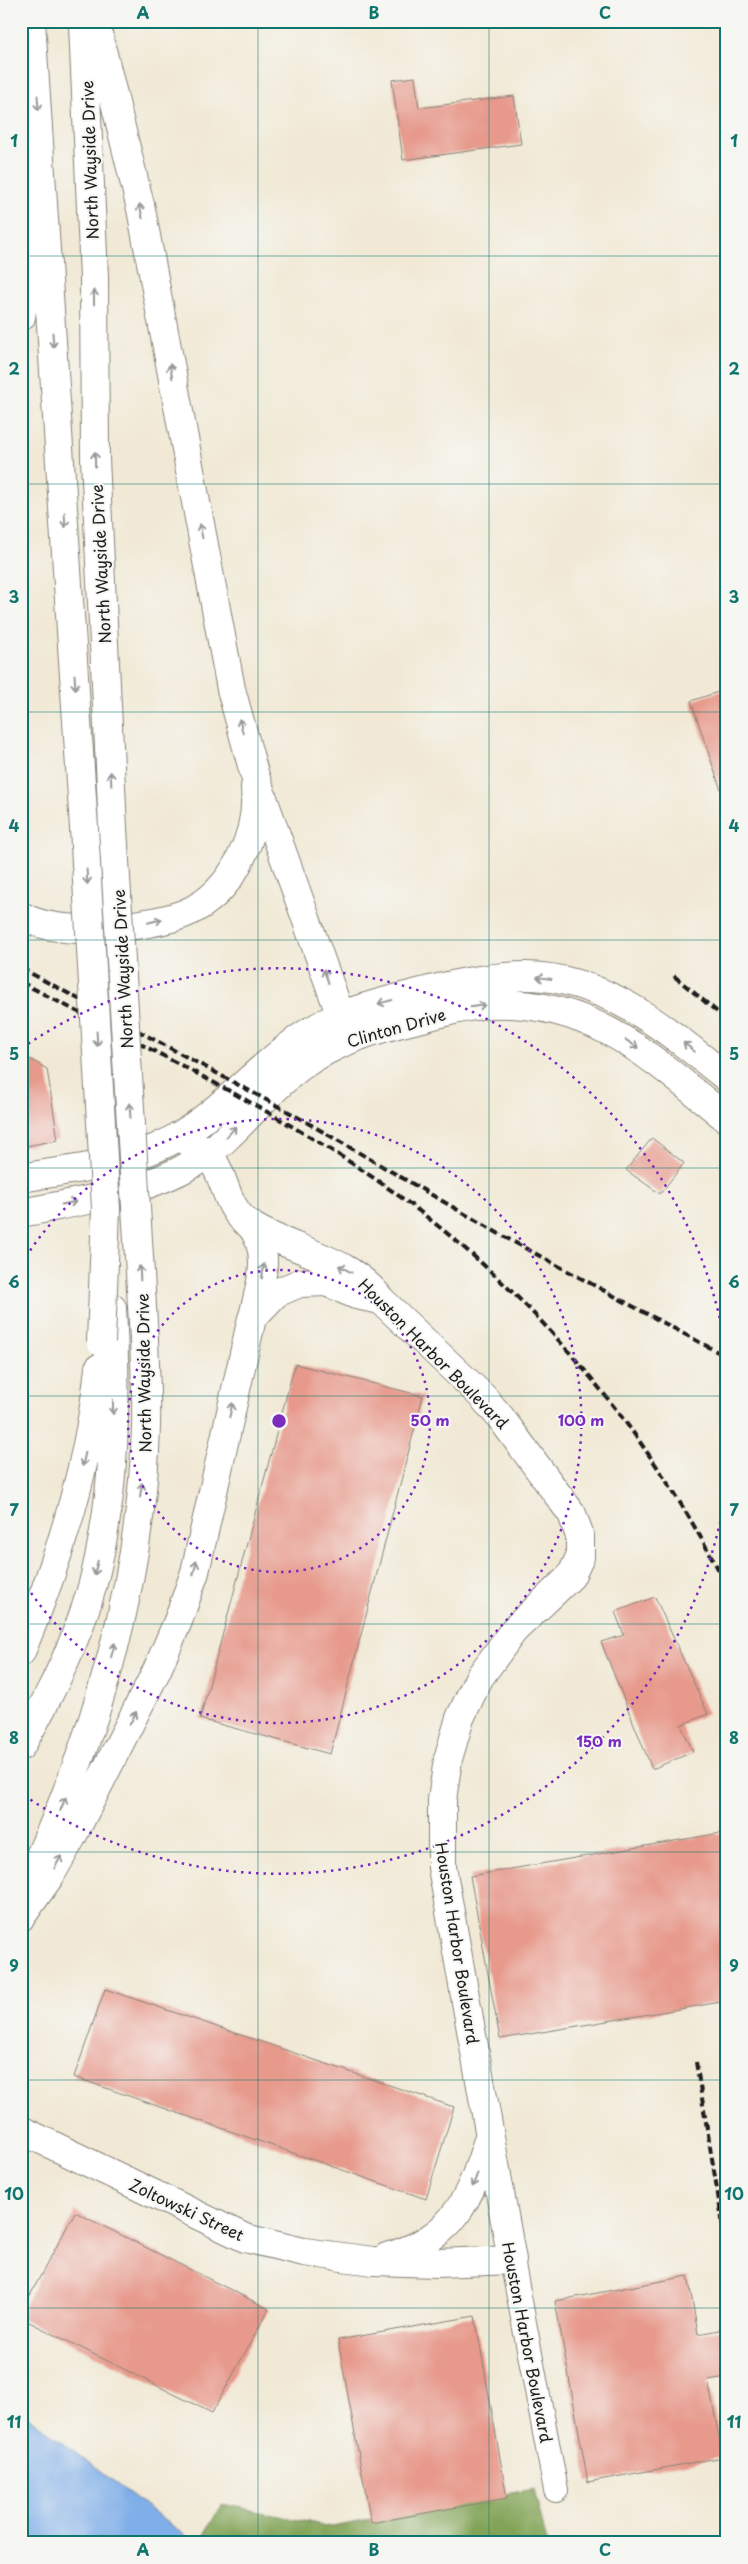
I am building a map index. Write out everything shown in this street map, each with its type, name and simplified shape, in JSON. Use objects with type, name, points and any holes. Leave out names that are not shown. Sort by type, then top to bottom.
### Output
[{"type":"main road","name":"North Wayside Drive","points":[[21,1652],[38,1610],[73,1503],[107,1341],[106,1209],[41,141],[31,21]]},
{"type":"main road","name":"North Wayside Drive","points":[[21,1896],[61,1809],[92,1728],[118,1635],[133,1551],[144,1470],[146,1426],[144,1339],[113,828],[95,459],[94,277],[83,21]]},
{"type":"main road","points":[[95,21],[141,209],[231,689],[254,773],[344,1027]]},
{"type":"main road","points":[[21,317],[32,254],[41,141]]},
{"type":"main road","points":[[21,916],[50,925],[100,929],[149,923],[185,913],[205,902],[235,870],[246,845],[256,798],[254,773]]},
{"type":"main road","name":"Clinton Drive","points":[[21,1213],[122,1192],[171,1174],[207,1154],[279,1084],[308,1062],[344,1027],[421,992],[483,980],[528,976],[549,978],[590,989],[621,1002],[670,1032],[727,1078]]},
{"type":"main road","name":"Clinton Drive","points":[[21,1178],[126,1158],[156,1148],[178,1136],[283,1050],[312,1030],[397,1024],[488,1004],[551,1009],[572,1015],[613,1032],[652,1058],[727,1119]]},
{"type":"main road","name":"Houston Harbor Boulevard","points":[[178,1136],[207,1154],[217,1167],[227,1196],[250,1224],[349,1271],[370,1286],[381,1300],[482,1396],[501,1418],[572,1514],[580,1536],[580,1558],[571,1576],[514,1630],[479,1678],[460,1718],[444,1778],[440,1824],[442,1867],[512,2260]]},
{"type":"main road","points":[[21,1917],[50,1876],[72,1838],[157,1670],[178,1621],[195,1572],[264,1268],[264,1256],[258,1234],[250,1224]]},
{"type":"main road","points":[[252,1318],[276,1293],[300,1283],[326,1282],[356,1295],[381,1300]]},
{"type":"main road","points":[[21,1746],[50,1696],[70,1650],[89,1597],[99,1558],[111,1465],[107,1341]]},
{"type":"main road","name":"Zoltowski Street","points":[[21,2130],[245,2238],[304,2252],[373,2261],[428,2263],[512,2260]]},
{"type":"main road","points":[[373,2261],[413,2248],[431,2238],[451,2221],[471,2191],[490,2134]]},
{"type":"street","name":"Houston Harbor Boulevard","points":[[512,2260],[556,2490]]},
{"type":"green space","points":[[534,2489],[547,2543],[199,2543],[222,2504],[332,2527]]},
{"type":"water","points":[[21,2411],[195,2543],[21,2543]]},
{"type":"building","points":[[415,77],[419,108],[514,96],[521,144],[403,160],[392,80]]},
{"type":"building","points":[[727,689],[727,798],[724,799],[691,701]]},
{"type":"building","points":[[21,1054],[47,1069],[58,1140],[21,1147]]},
{"type":"building","points":[[652,1138],[684,1163],[660,1194],[626,1170]]},
{"type":"building","points":[[295,1364],[423,1396],[330,1754],[200,1719]]},
{"type":"building","points":[[655,1597],[708,1714],[681,1725],[693,1752],[652,1769],[601,1642],[624,1635],[615,1612]]},
{"type":"building","points":[[727,1832],[727,2001],[500,2039],[470,1876]]},
{"type":"building","points":[[105,1989],[454,2107],[426,2199],[74,2077]]},
{"type":"building","points":[[75,2212],[269,2309],[212,2413],[21,2318],[21,2312]]},
{"type":"building","points":[[688,2276],[698,2334],[724,2329],[727,2345],[727,2377],[708,2380],[723,2457],[588,2482],[555,2301]]},
{"type":"building","points":[[475,2316],[507,2498],[371,2523],[338,2340]]},
{"type":"railway","points":[[21,968],[287,1111],[501,1235],[727,1357]]},
{"type":"railway","points":[[674,976],[727,1020]]},
{"type":"railway","points":[[21,982],[269,1113],[364,1172],[410,1204],[459,1244],[506,1286],[549,1330],[590,1377],[664,1477],[697,1531],[727,1586]]},
{"type":"railway","points":[[724,1375],[727,1379]]},
{"type":"railway","points":[[696,2062],[727,2249]]}]
